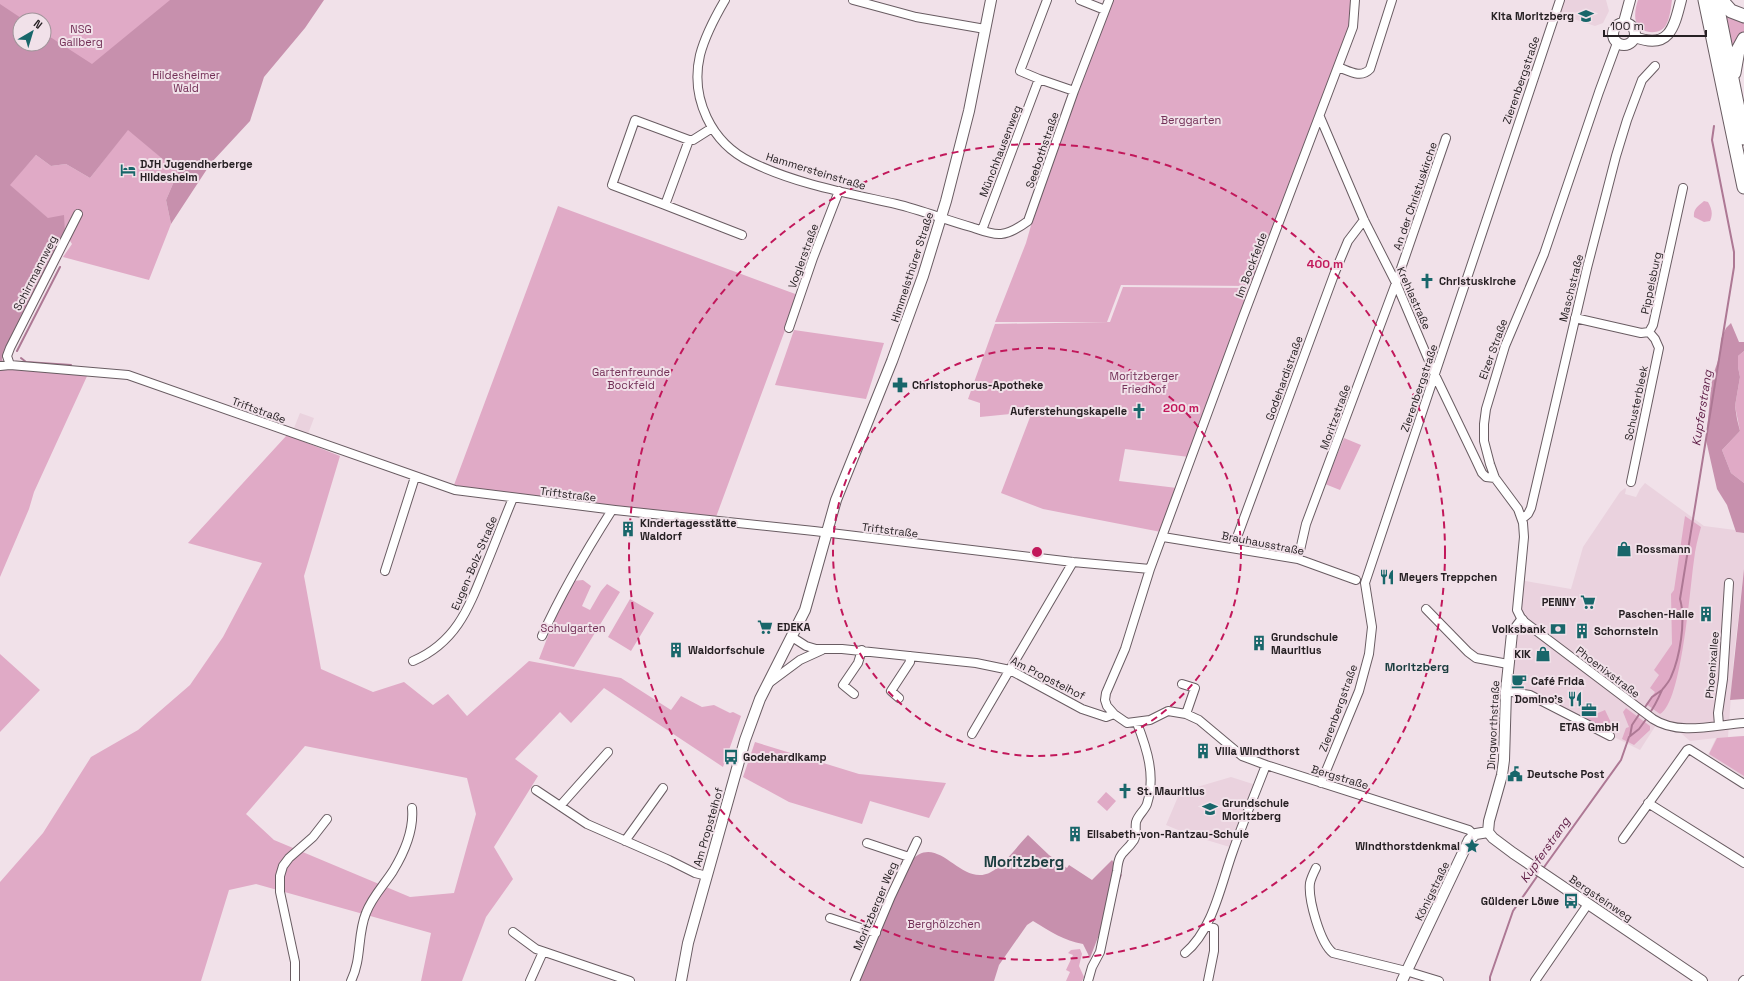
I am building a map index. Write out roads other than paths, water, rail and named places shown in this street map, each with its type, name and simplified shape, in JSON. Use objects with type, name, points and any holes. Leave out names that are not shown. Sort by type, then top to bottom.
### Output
[{"type":"highway","points":[[1705,0],[1744,187]]},
{"type":"highway","points":[[1716,0],[1744,138]]},
{"type":"highway","points":[[1721,0],[1731,11],[1744,16]]},
{"type":"highway","points":[[1732,81],[1738,50],[1744,39]]},
{"type":"street","name":"Hammersteinstraße","points":[[725,0],[708,32],[700,56],[698,70],[699,97],[704,113],[712,128],[726,144],[750,161],[777,172],[839,191],[897,204],[941,218]]},
{"type":"street","points":[[853,0],[916,17],[985,29]]},
{"type":"street","name":"Himmelsthürer Straße","points":[[792,637],[805,610],[826,532],[846,473],[874,406],[915,298],[941,218],[969,111],[991,0]]},
{"type":"street","points":[[1047,0],[1020,71],[1074,91]]},
{"type":"street","points":[[1080,0],[1105,10]]},
{"type":"street","name":"Seebothstraße","points":[[941,218],[1000,234],[1017,229],[1028,221],[1074,91],[1109,0]]},
{"type":"street","name":"Im Bockfelde","points":[[1163,537],[1243,317],[1353,27],[1355,0]]},
{"type":"street","points":[[1338,66],[1358,74],[1366,73],[1370,69],[1392,0]]},
{"type":"street","name":"Zierenbergstraße","points":[[1322,783],[1359,691],[1369,654],[1372,627],[1364,583],[1435,376],[1560,0]]},
{"type":"street","name":"Elzer Straße","points":[[1522,620],[1517,610],[1524,537],[1522,519],[1518,509],[1495,478],[1488,457],[1484,440],[1484,424],[1487,404],[1505,346],[1544,254],[1617,43],[1613,37],[1614,29],[1619,24],[1624,22],[1630,0]]},
{"type":"street","points":[[1635,37],[1652,41],[1665,37],[1674,25],[1681,0]]},
{"type":"street","points":[[1617,43],[1628,45],[1635,37],[1632,26],[1624,22]]},
{"type":"street","name":"Maschstraße","points":[[1522,519],[1528,514],[1531,508],[1575,318],[1626,120],[1642,80],[1655,66]]},
{"type":"street","name":"Münchhausenweg","points":[[982,230],[1039,79]]},
{"type":"street","name":"Krehlastraße","points":[[1320,117],[1364,220],[1396,283],[1435,376],[1482,472],[1486,477],[1495,478]]},
{"type":"street","points":[[712,128],[693,140],[689,140],[635,120],[612,185],[742,235]]},
{"type":"street","name":"An der Christuskirche","points":[[1396,283],[1446,138]]},
{"type":"street","points":[[665,205],[689,140]]},
{"type":"street","name":"Pippelsburg","points":[[1648,332],[1653,325],[1683,188]]},
{"type":"street","name":"Voglerstraße","points":[[789,328],[813,258],[839,191]]},
{"type":"street","name":"Schirrmannweg","points":[[10,365],[7,356],[10,348],[78,214]]},
{"type":"street","name":"Godehardistraße","points":[[1233,548],[1335,272],[1348,241],[1364,220]]},
{"type":"street","name":"Moritzstraße","points":[[1298,559],[1306,524],[1396,283]]},
{"type":"street","points":[[1575,318],[1641,334],[1648,332]]},
{"type":"street","name":"Schusterbleek","points":[[1631,482],[1659,348],[1655,339],[1648,332]]},
{"type":"street","name":"Triftstraße","points":[[0,366],[10,365],[128,375],[414,477],[455,490],[612,510],[826,532],[1074,562],[1150,569]]},
{"type":"street","points":[[385,571],[414,477]]},
{"type":"street","name":"Eugen-Bolz-Straße","points":[[413,661],[428,655],[444,642],[468,610],[513,498]]},
{"type":"street","points":[[542,636],[556,603],[572,574],[612,510]]},
{"type":"street","points":[[1088,981],[1092,967],[1100,952],[1118,858],[1135,839],[1136,823],[1146,806],[1150,793],[1149,761],[1146,747],[1137,723],[1127,723],[1114,714],[1107,706],[1105,700],[1106,693],[1125,649],[1150,569],[1163,537]]},
{"type":"street","name":"Brauhausstraße","points":[[1163,537],[1298,559],[1356,580]]},
{"type":"street","points":[[972,734],[1074,562]]},
{"type":"street","name":"Phoenixallee","points":[[1719,725],[1718,713],[1723,679],[1729,583]]},
{"type":"street","points":[[1426,609],[1468,652],[1476,658],[1508,664],[1512,633],[1522,620]]},
{"type":"street","name":"Phoenixstraße","points":[[1522,620],[1639,709],[1664,725],[1675,728],[1686,728],[1744,722]]},
{"type":"street","name":"Am Propsteihof","points":[[681,981],[688,943],[752,718],[792,637],[806,646],[816,649],[842,648],[862,650],[976,663],[1010,670],[1082,709],[1106,718],[1114,714]]},
{"type":"street","name":"Am Propsteihof","points":[[768,683],[800,660],[826,649]]},
{"type":"street","points":[[854,694],[842,685],[858,663],[862,650]]},
{"type":"street","points":[[900,698],[891,692],[910,662],[910,656]]},
{"type":"street","name":"Dingworthstraße","points":[[1488,832],[1488,821],[1502,775],[1504,760],[1508,664]]},
{"type":"street","points":[[1182,684],[1194,688],[1186,714]]},
{"type":"street","points":[[1506,691],[1530,695],[1610,736]]},
{"type":"street","name":"Bergstraße","points":[[1137,723],[1150,720],[1168,711],[1186,714],[1199,720],[1242,756],[1469,830],[1474,835]]},
{"type":"street","points":[[1623,839],[1675,766],[1689,749],[1744,784]]},
{"type":"street","points":[[560,806],[608,752]]},
{"type":"street","points":[[1185,953],[1190,949],[1207,926],[1233,850],[1266,765]]},
{"type":"street","points":[[625,841],[663,788]]},
{"type":"street","points":[[536,790],[578,820],[696,873],[707,876]]},
{"type":"street","points":[[1648,803],[1730,856],[1744,863]]},
{"type":"street","points":[[351,981],[357,965],[362,925],[366,912],[392,872],[406,844],[413,818],[412,808]]},
{"type":"street","points":[[295,981],[295,962],[280,892],[280,876],[283,866],[289,858],[313,837],[326,819]]},
{"type":"street","points":[[1474,835],[1488,832]]},
{"type":"street","name":"Bergsteinweg","points":[[1488,832],[1495,840],[1702,981]]},
{"type":"street","name":"Königstraße","points":[[1402,981],[1469,840],[1474,835]]},
{"type":"street","name":"Moritzberger Weg","points":[[855,981],[909,856],[917,841]]},
{"type":"street","points":[[867,843],[909,856]]},
{"type":"street","points":[[1316,868],[1310,883],[1311,899],[1317,925],[1327,949],[1333,953],[1406,971],[1439,981]]},
{"type":"street","points":[[1538,980],[1588,904]]},
{"type":"street","points":[[830,918],[876,933]]},
{"type":"street","points":[[1207,926],[1214,928],[1214,950],[1208,981]]},
{"type":"street","points":[[513,932],[536,949],[543,952],[610,978],[630,981]]},
{"type":"street","points":[[530,981],[543,952]]},
{"type":"waterway","name":"Kupferstrang","points":[[1649,714],[1662,690],[1670,679],[1679,649],[1682,628],[1682,608],[1680,599],[1734,267],[1734,252],[1712,140],[1714,126]]},
{"type":"waterway","points":[[17,351],[60,267]]},
{"type":"waterway","points":[[21,358],[26,362],[71,365]]},
{"type":"waterway","name":"Kupferstrang","points":[[1643,710],[1652,697],[1662,690]]},
{"type":"waterway","name":"Kupferstrang","points":[[1630,736],[1632,725],[1640,713]]},
{"type":"waterway","name":"Kupferstrang","points":[[1542,870],[1621,760],[1629,737],[1639,729],[1647,718]]},
{"type":"waterway","name":"Kupferstrang","points":[[1490,981],[1490,977],[1513,911],[1538,875]]},
{"type":"place","name":"Kita Moritzberg","points":[[1586,16]]},
{"type":"place","name":"DJH Jugendherberge Hildesheim","points":[[128,170]]},
{"type":"place","name":"Christuskirche","points":[[1427,281]]},
{"type":"place","name":"Christophorus-Apotheke","points":[[900,385]]},
{"type":"place","name":"Auferstehungskapelle","points":[[1139,411]]},
{"type":"place","name":"Kindertagesstätte Waldorf","points":[[628,529]]},
{"type":"place","name":"Rossmann","points":[[1624,549]]},
{"type":"place","name":"Meyers Treppchen","points":[[1387,577]]},
{"type":"place","name":"PENNY","points":[[1588,602]]},
{"type":"place","name":"Paschen-Halle","points":[[1706,614]]},
{"type":"place","name":"EDEKA","points":[[765,627]]},
{"type":"place","name":"Volksbank","points":[[1558,629]]},
{"type":"place","name":"Schornstein","points":[[1582,631]]},
{"type":"place","name":"Grundschule Mauritius","points":[[1259,643]]},
{"type":"place","name":"Waldorfschule","points":[[676,650]]},
{"type":"place","name":"KiK","points":[[1543,654]]},
{"type":"place","name":"Café Frida","points":[[1519,681]]},
{"type":"place","name":"Domino's","points":[[1575,699]]},
{"type":"place","name":"ETAS GmbH","points":[[1589,710]]},
{"type":"place","name":"Villa Windthorst","points":[[1203,751]]},
{"type":"place","name":"Godehardikamp","points":[[731,757]]},
{"type":"place","name":"Deutsche Post","points":[[1515,774]]},
{"type":"place","name":"St. Mauritius","points":[[1125,791]]},
{"type":"place","name":"Grundschule Moritzberg","points":[[1210,809]]},
{"type":"place","name":"Elisabeth-von-Rantzau-Schule","points":[[1075,834]]},
{"type":"place","name":"Windthorstdenkmal","points":[[1472,846]]},
{"type":"place","name":"Güldener Löwe","points":[[1571,901]]},
{"type":"district","name":"Moritzberg","points":[[1417,667]]},
{"type":"district","name":"Moritzberg","points":[[1024,862]]},
{"type":"park label","name":"NSG Gallberg","points":[[81,35]]},
{"type":"park label","name":"Hildesheimer Wald","points":[[186,81]]},
{"type":"park label","name":"Berggarten","points":[[1191,120]]},
{"type":"park label","name":"Gartenfreunde Bockfeld","points":[[631,378]]},
{"type":"park label","name":"Moritzberger Friedhof","points":[[1144,382]]},
{"type":"park label","name":"Schulgarten","points":[[573,628]]},
{"type":"park label","name":"Berghölzchen","points":[[944,924]]}]
